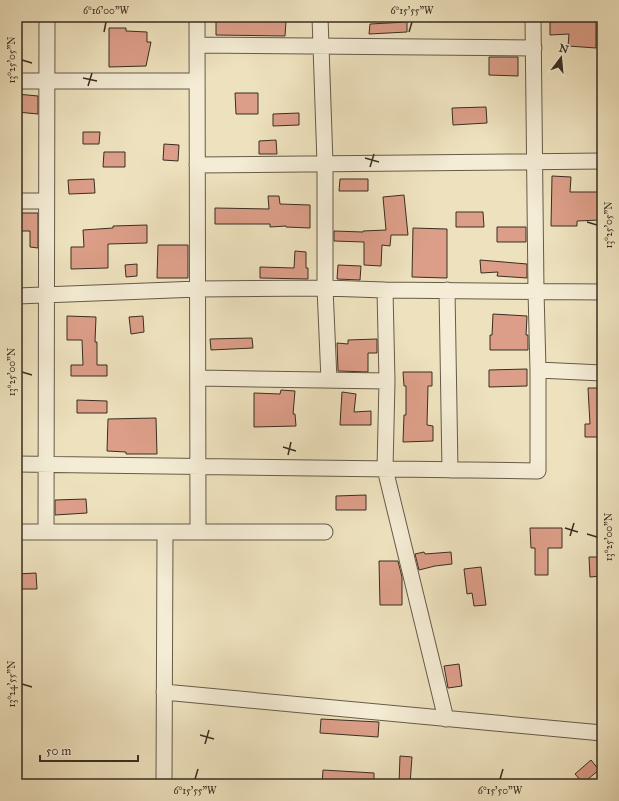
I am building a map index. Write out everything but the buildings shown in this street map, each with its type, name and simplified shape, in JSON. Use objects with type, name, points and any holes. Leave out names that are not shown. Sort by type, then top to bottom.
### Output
[{"type":"street","points":[[46,531],[47,17]]},
{"type":"street","points":[[197,17],[198,532]]},
{"type":"street","points":[[320,17],[325,164],[325,288],[329,380]]},
{"type":"street","points":[[17,464],[538,471],[533,17]]},
{"type":"street","points":[[197,45],[534,48]]},
{"type":"street","points":[[17,81],[198,81]]},
{"type":"street","points":[[197,164],[602,161]]},
{"type":"street","points":[[17,201],[46,201]]},
{"type":"street","points":[[17,296],[198,289],[325,288],[602,292]]},
{"type":"street","points":[[385,290],[387,381],[385,470],[446,719]]},
{"type":"street","points":[[447,290],[450,470]]},
{"type":"street","points":[[538,370],[602,373]]},
{"type":"street","points":[[198,378],[387,381]]},
{"type":"street","points":[[17,532],[325,532]]},
{"type":"street","points":[[164,532],[164,784]]},
{"type":"street","points":[[164,692],[602,733]]}]
